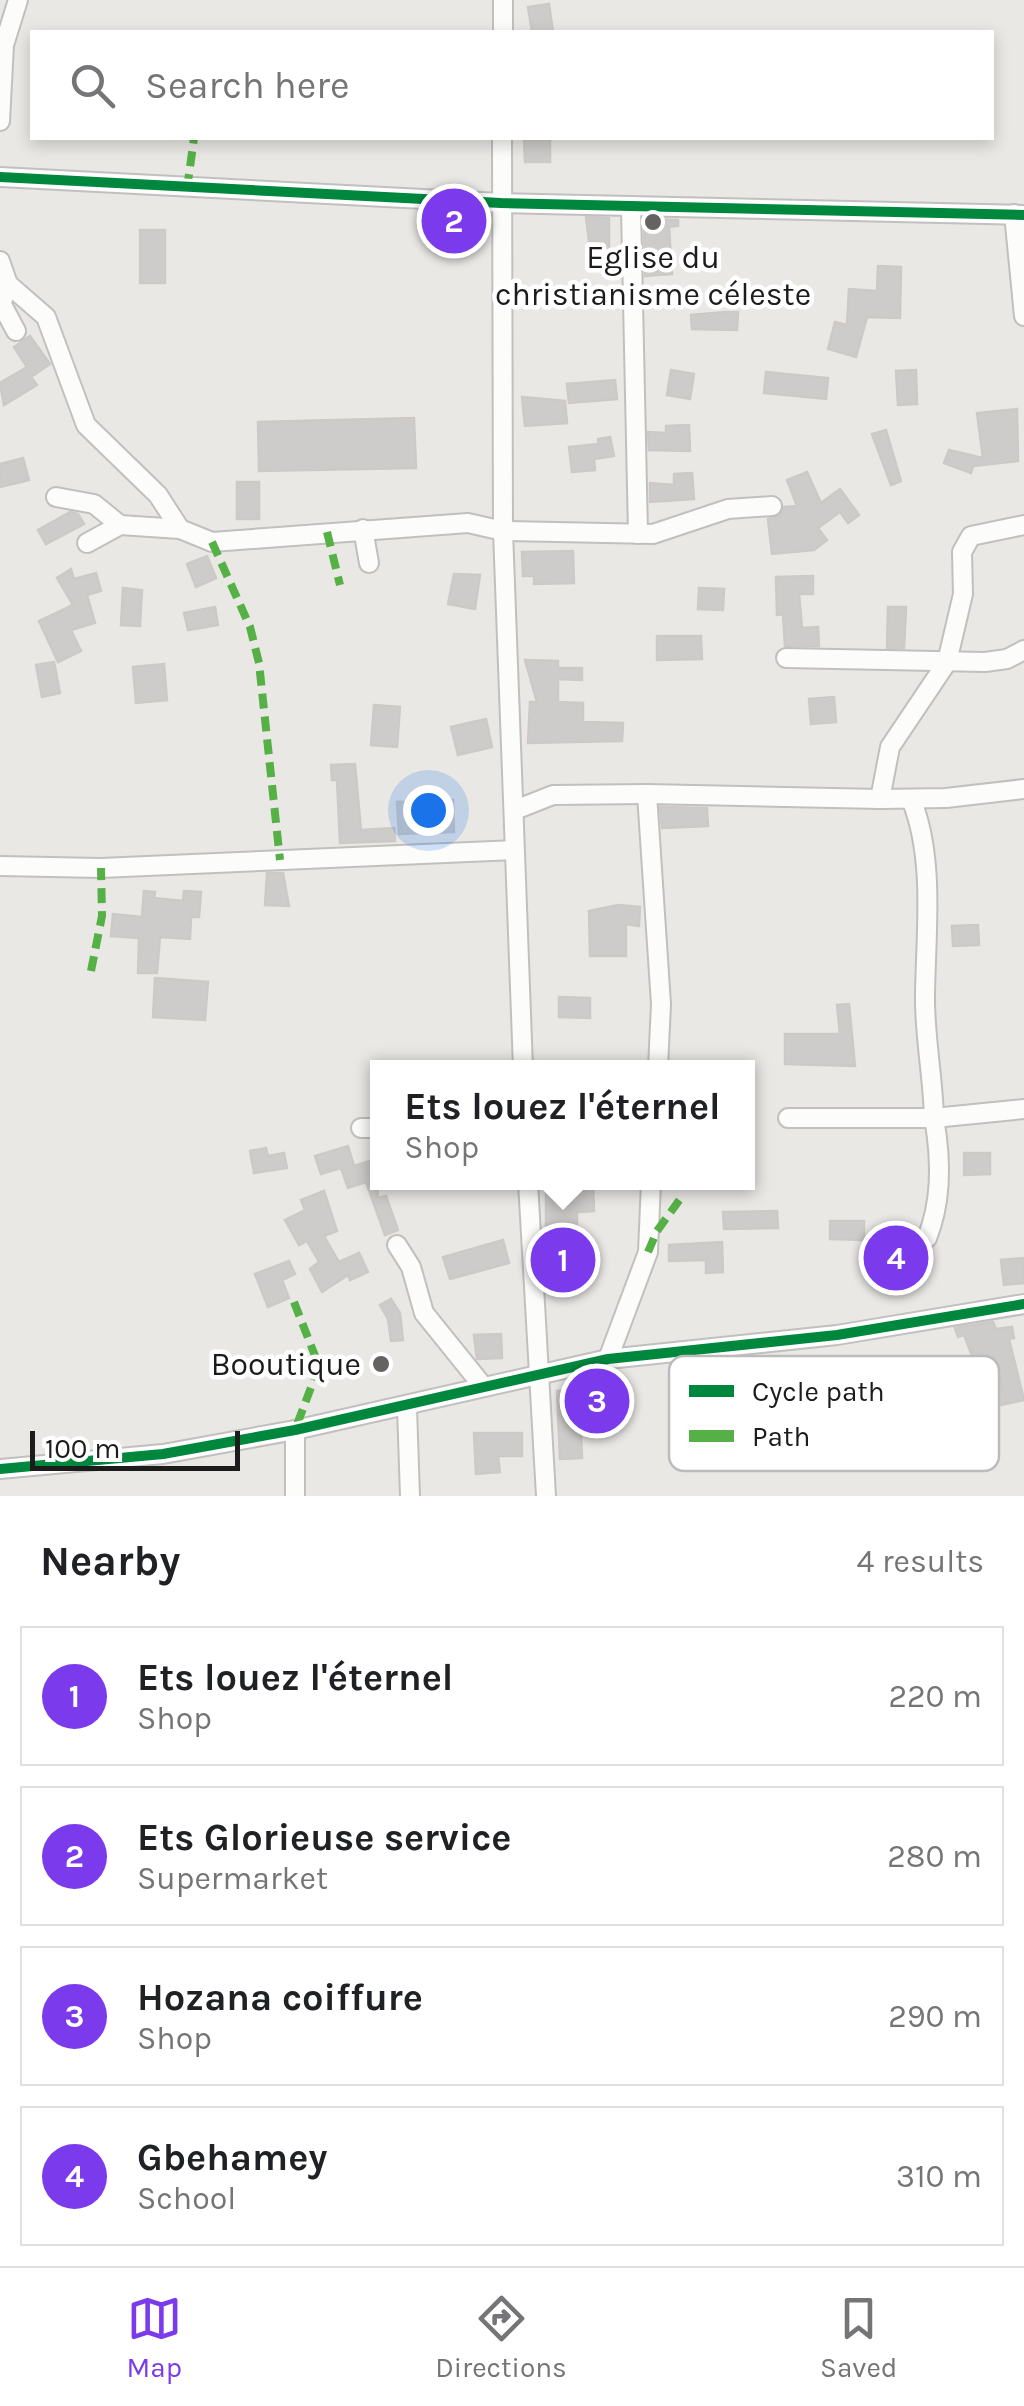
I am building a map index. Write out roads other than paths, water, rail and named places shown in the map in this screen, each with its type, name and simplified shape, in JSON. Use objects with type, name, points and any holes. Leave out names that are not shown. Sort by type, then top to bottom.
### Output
[{"type":"street","points":[[0,121],[4,45],[18,0]]},
{"type":"street","points":[[503,0],[503,30]]},
{"type":"street","points":[[502,140],[503,531],[523,1060]]},
{"type":"street","points":[[0,177],[632,208],[1019,214],[1024,316]]},
{"type":"street","points":[[632,208],[638,534]]},
{"type":"street","points":[[0,261],[3,296],[16,331]]},
{"type":"street","points":[[3,296],[46,317],[86,426],[158,495],[180,529]]},
{"type":"street","points":[[56,497],[94,504],[120,525]]},
{"type":"street","points":[[88,543],[120,525],[180,529],[212,542],[468,523],[503,531],[638,534],[669,532],[728,509],[772,506]]},
{"type":"street","points":[[880,799],[890,747],[947,662],[962,594],[962,552],[971,536],[1024,525]]},
{"type":"street","points":[[362,529],[369,564]]},
{"type":"street","points":[[786,658],[947,662],[1007,659],[1024,650]]},
{"type":"street","points":[[514,810],[554,795],[911,799],[1024,789]]},
{"type":"street","points":[[647,794],[661,1004],[658,1060]]},
{"type":"street","points":[[911,799],[920,820],[924,856],[928,943],[925,996],[940,1152],[938,1210],[928,1238]]},
{"type":"street","points":[[0,866],[113,868],[514,850]]},
{"type":"street","points":[[788,1118],[934,1118],[1024,1108]]},
{"type":"street","points":[[528,1190],[536,1377],[546,1496]]},
{"type":"street","points":[[608,1359],[648,1252],[651,1190]]},
{"type":"street","points":[[397,1245],[411,1266],[424,1313],[482,1385]]},
{"type":"street","points":[[0,1469],[162,1454],[295,1430],[407,1408],[482,1385],[536,1377],[608,1359],[838,1335],[1024,1304]]},
{"type":"street","points":[[407,1408],[410,1496]]},
{"type":"street","points":[[295,1430],[296,1496]]},
{"type":"place","name":"Ets Glorieuse service","points":[[454,221]]},
{"type":"place","name":"Eglise du christianisme céleste","points":[[653,222]]},
{"type":"place","name":"Gbehamey","points":[[896,1258]]},
{"type":"place","name":"Ets louez l'éternel","points":[[563,1260]]},
{"type":"place","name":"Booutique","points":[[381,1364]]},
{"type":"place","name":"Hozana coiffure","points":[[597,1401]]}]
